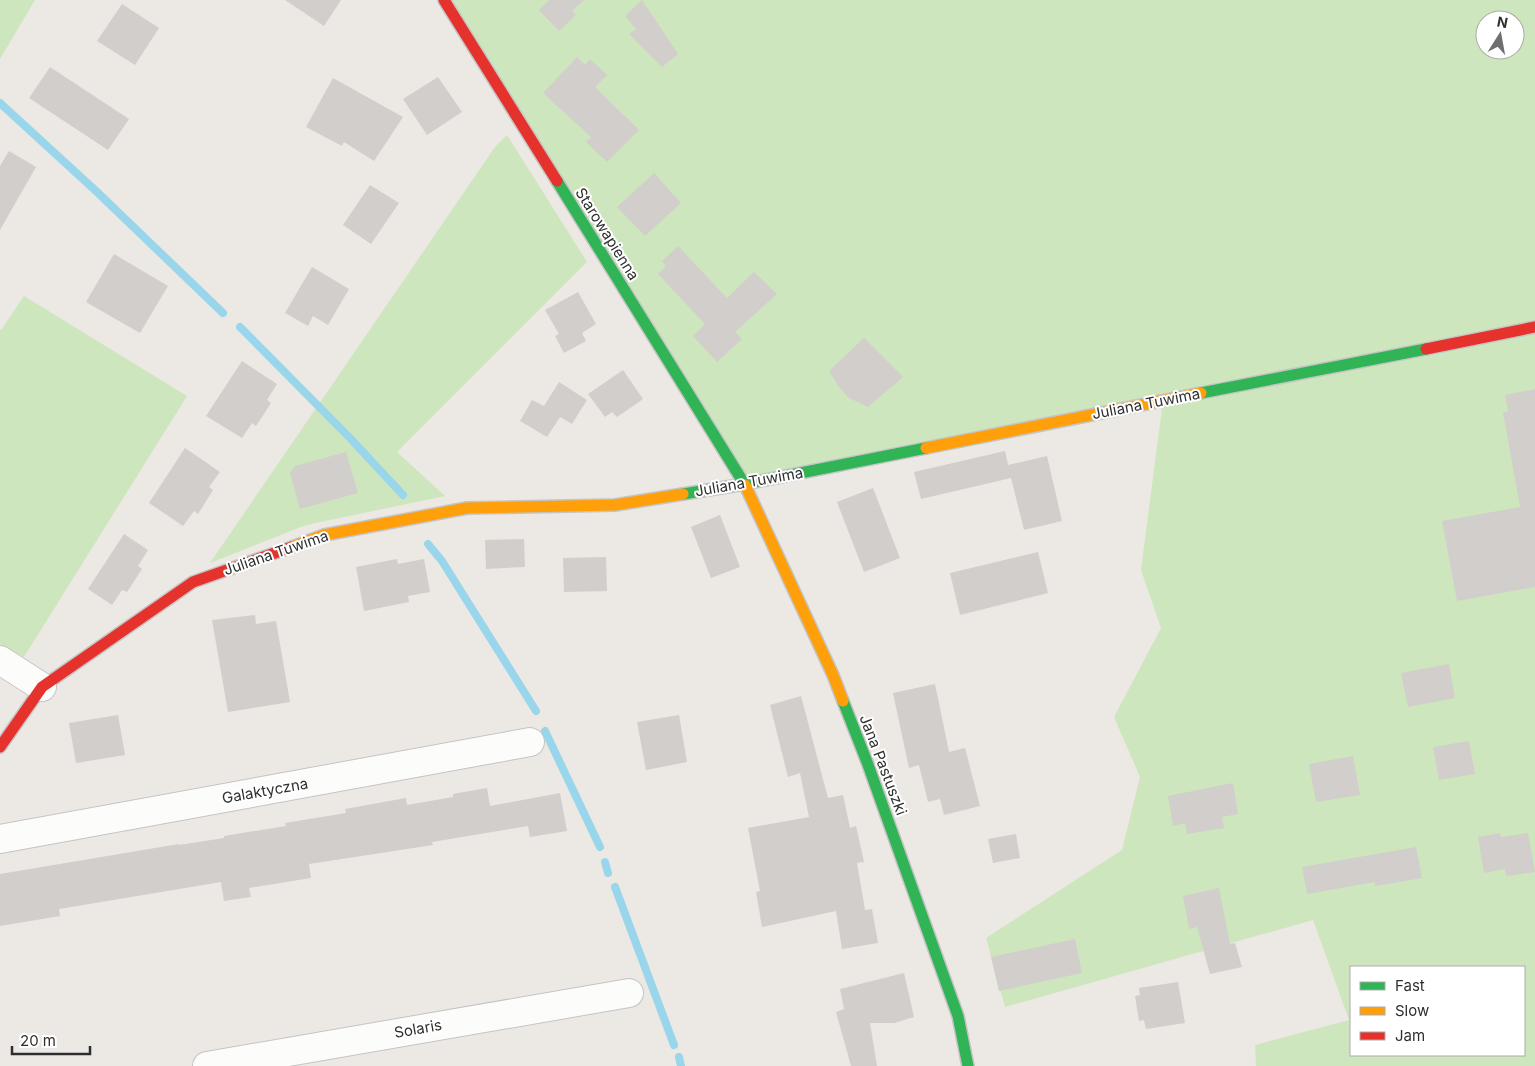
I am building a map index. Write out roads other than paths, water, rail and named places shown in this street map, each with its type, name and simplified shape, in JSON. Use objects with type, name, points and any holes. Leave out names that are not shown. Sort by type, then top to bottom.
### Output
[{"type":"street","name":"Starowapienna","points":[[444,0],[745,484]]},
{"type":"street","name":"Juliana Tuwima","points":[[42,686],[193,582],[324,535],[467,508],[615,505],[745,484],[1535,327]]},
{"type":"street","name":"Jana Pastuszki","points":[[745,484],[833,675],[868,762],[958,1016],[968,1066]]},
{"type":"street","points":[[0,660],[42,686],[0,747]]},
{"type":"street","name":"Galaktyczna","points":[[0,839],[530,742]]},
{"type":"street","name":"Solaris","points":[[207,1066],[629,993]]},
{"type":"waterway","points":[[0,103],[96,191],[223,313]]},
{"type":"waterway","points":[[240,327],[349,437],[403,495]]},
{"type":"waterway","points":[[428,544],[442,561],[536,711]]},
{"type":"waterway","points":[[545,731],[600,847]]},
{"type":"waterway","points":[[605,862],[608,873]]},
{"type":"waterway","points":[[615,887],[674,1045]]},
{"type":"waterway","points":[[679,1057],[681,1066]]}]
